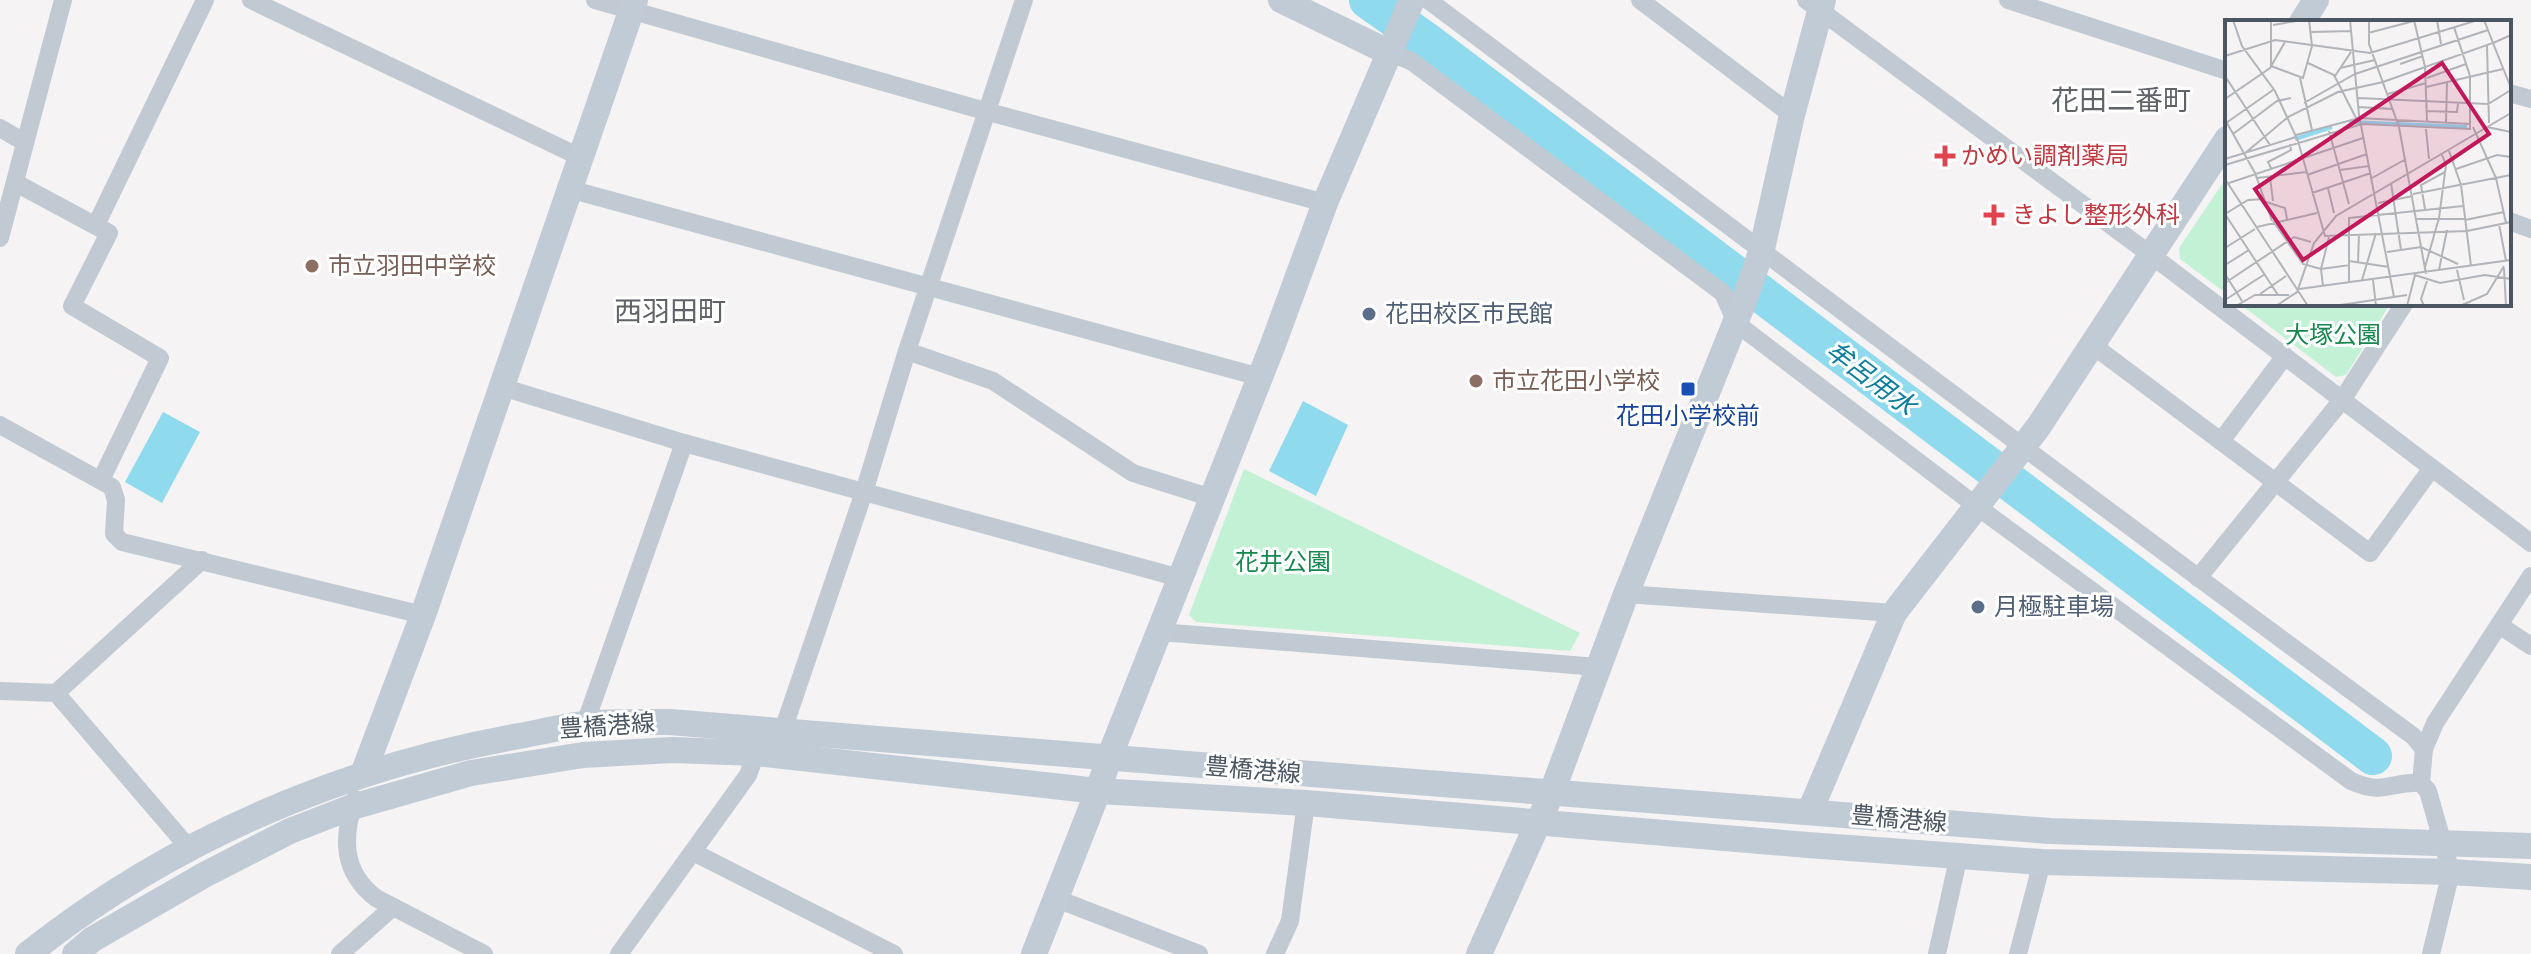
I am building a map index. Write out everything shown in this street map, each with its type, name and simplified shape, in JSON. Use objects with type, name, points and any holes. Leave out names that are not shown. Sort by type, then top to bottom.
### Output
[{"type":"main road","points":[[1034,954],[1325,203],[1401,25],[1281,0]]},
{"type":"main road","points":[[2303,20],[2316,0]]},
{"type":"main road","points":[[1479,954],[1552,792],[1626,594],[1740,312],[1758,261],[1817,3]]},
{"type":"main road","points":[[363,774],[423,615],[633,5]]},
{"type":"main road","points":[[1810,811],[1894,613],[2009,465],[2225,142]]},
{"type":"main road","name":"豊橋港線","points":[[28,954],[72,918],[188,847],[274,808],[363,774],[464,745],[585,724],[670,722],[783,730],[2050,831],[2531,846]]},
{"type":"main road","name":"豊橋港線","points":[[75,954],[93,939],[206,874],[290,831],[352,807],[471,773],[583,755],[672,750],[756,753],[1098,791],[1306,803],[2042,862],[2451,872],[2531,877]]},
{"type":"street","points":[[0,238],[63,0]]},
{"type":"street","points":[[96,225],[205,0]]},
{"type":"street","points":[[251,0],[580,157]]},
{"type":"street","points":[[595,0],[633,5],[985,111],[1325,203]]},
{"type":"street","points":[[783,730],[1024,0]]},
{"type":"street","points":[[1428,0],[1758,261],[2009,465],[2198,578],[2413,736],[2424,749]]},
{"type":"street","points":[[1640,0],[1792,115]]},
{"type":"street","points":[[2008,0],[2225,70]]},
{"type":"street","points":[[1817,3],[2531,543]]},
{"type":"street","points":[[1401,25],[1411,61],[1723,293],[1740,312],[1975,505],[2351,781],[2366,788],[2384,790],[2406,782],[2421,783],[2428,791],[2451,872],[2431,954]]},
{"type":"street","points":[[2511,94],[2531,99]]},
{"type":"street","points":[[0,128],[24,142]]},
{"type":"street","points":[[16,183],[109,233],[72,306],[160,358],[101,480]]},
{"type":"street","points":[[569,189],[1260,377]]},
{"type":"street","points":[[2511,222],[2531,229]]},
{"type":"street","points":[[2198,578],[2342,400],[2403,306]]},
{"type":"street","points":[[2091,344],[2370,553],[2432,468]]},
{"type":"street","points":[[907,351],[993,381],[1133,473],[1212,498]]},
{"type":"street","points":[[2221,441],[2285,356]]},
{"type":"street","points":[[502,387],[684,443],[1180,578]]},
{"type":"street","points":[[0,425],[112,487],[116,500],[114,534],[122,542],[423,615]]},
{"type":"street","points":[[585,724],[684,443]]},
{"type":"street","points":[[0,691],[56,693],[202,560]]},
{"type":"street","points":[[2421,783],[2424,749],[2435,723],[2531,576]]},
{"type":"street","points":[[1626,594],[1894,613]]},
{"type":"street","points":[[2499,625],[2531,646]]},
{"type":"street","points":[[1160,632],[1598,667]]},
{"type":"street","points":[[56,693],[188,847]]},
{"type":"street","points":[[619,954],[748,775],[756,753]]},
{"type":"street","points":[[363,774],[346,836],[347,852],[356,878],[363,888],[393,907],[484,954]]},
{"type":"street","points":[[1275,954],[1290,921],[1306,803]]},
{"type":"street","points":[[693,852],[894,954]]},
{"type":"street","points":[[1937,954],[1959,855]]},
{"type":"street","points":[[2018,954],[2042,862]]},
{"type":"street","points":[[1057,899],[1199,954]]},
{"type":"street","points":[[340,954],[393,907]]},
{"type":"green space","name":"大塚公園","points":[[2225,180],[2225,293],[2180,259],[2179,248]]},
{"type":"green space","name":"大塚公園","points":[[2243,306],[2389,306],[2346,375],[2336,377]]},
{"type":"green space","name":"花井公園","points":[[1244,469],[1580,633],[1570,651],[1196,622],[1189,615]]},
{"type":"water","points":[[1303,401],[1348,425],[1316,496],[1269,471]]},
{"type":"water","points":[[163,412],[200,432],[162,503],[125,482]]},
{"type":"waterway","name":"牟呂用水","points":[[1368,0],[2373,756]]},
{"type":"place","name":"かめい調剤薬局","points":[[1945,156]]},
{"type":"place","name":"きよし整形外科","points":[[1994,215]]},
{"type":"place","name":"市立羽田中学校","points":[[312,266]]},
{"type":"place","name":"花田校区市民館","points":[[1369,314]]},
{"type":"place","name":"市立花田小学校","points":[[1476,381]]},
{"type":"place","name":"花田小学校前","points":[[1688,389]]},
{"type":"place","name":"月極駐車場","points":[[1978,607]]},
{"type":"district","name":"花田二番町","points":[[2121,100]]},
{"type":"district","name":"西羽田町","points":[[670,311]]}]
